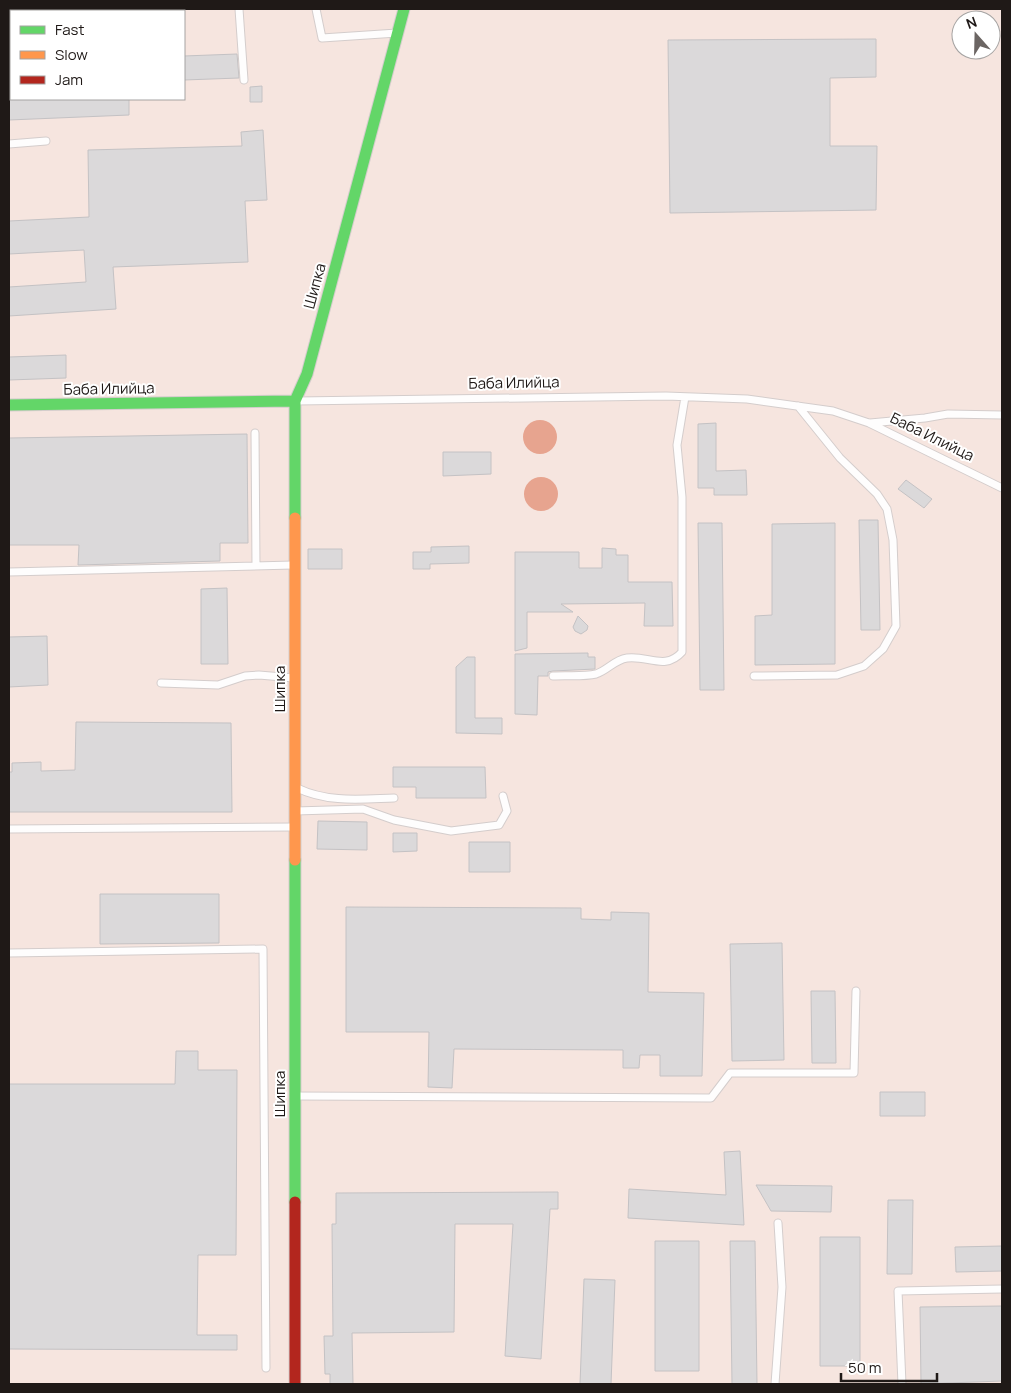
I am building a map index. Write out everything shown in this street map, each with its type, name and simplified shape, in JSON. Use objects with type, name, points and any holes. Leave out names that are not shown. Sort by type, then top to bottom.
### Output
[{"type":"street","name":"Шипка","points":[[295,1384],[295,401],[307,374],[404,9]]},
{"type":"street","name":"Баба Илийца","points":[[9,405],[295,401]]},
{"type":"lane","points":[[239,9],[244,80]]},
{"type":"lane","points":[[316,9],[322,38],[398,33]]},
{"type":"lane","points":[[9,144],[46,141]]},
{"type":"lane","points":[[553,676],[595,674],[606,669],[616,660],[629,658],[667,662],[676,659],[682,652],[682,498],[677,445],[685,397]]},
{"type":"lane","name":"Баба Илийца","points":[[295,401],[685,397],[747,399],[833,411],[870,423],[904,442],[985,478],[1002,488]]},
{"type":"lane","points":[[754,676],[836,675],[864,666],[883,649],[896,626],[893,540],[887,509],[877,494],[840,458],[798,406]]},
{"type":"lane","points":[[870,423],[948,414],[1002,415]]},
{"type":"lane","points":[[255,433],[256,565]]},
{"type":"lane","points":[[985,478],[1002,484]]},
{"type":"lane","points":[[9,572],[294,565]]},
{"type":"lane","points":[[161,683],[218,685],[252,675],[295,678]]},
{"type":"lane","points":[[295,786],[313,796],[332,799],[394,798]]},
{"type":"lane","points":[[294,811],[363,809],[394,820],[451,831],[499,825],[507,811],[503,796]]},
{"type":"lane","points":[[9,829],[294,827]]},
{"type":"lane","points":[[9,952],[263,948],[266,1368]]},
{"type":"lane","points":[[295,1096],[711,1098],[730,1074],[854,1073],[856,991]]},
{"type":"lane","points":[[775,1384],[782,1287],[778,1223]]},
{"type":"lane","points":[[902,1384],[898,1290],[1002,1289]]},
{"type":"shaded area","points":[[9,9],[1002,9],[1002,1384],[9,1384]]},
{"type":"shaded area","points":[[540,420],[547,421],[552,425],[556,430],[556,444],[552,449],[547,453],[540,454],[533,453],[528,449],[524,444],[523,437],[524,430],[528,425],[533,421]]},
{"type":"shaded area","points":[[541,477],[553,482],[558,494],[553,506],[541,511],[529,506],[524,494],[529,482]]},
{"type":"building","points":[[876,39],[876,77],[830,78],[830,146],[877,146],[876,210],[670,213],[668,40]]},
{"type":"building","points":[[237,54],[239,78],[185,80],[185,56]]},
{"type":"building","points":[[262,86],[262,102],[250,102],[250,87]]},
{"type":"building","points":[[9,99],[129,100],[129,115],[9,120]]},
{"type":"building","points":[[263,130],[267,200],[245,201],[248,262],[113,267],[116,309],[9,316],[9,287],[86,282],[84,250],[9,254],[9,221],[89,217],[88,150],[242,146],[241,132]]},
{"type":"building","points":[[66,355],[66,378],[9,380],[9,357]]},
{"type":"building","points":[[716,423],[716,471],[746,470],[747,495],[714,495],[714,488],[698,488],[698,424]]},
{"type":"building","points":[[247,434],[248,543],[220,543],[220,561],[78,565],[79,545],[9,545],[9,438]]},
{"type":"building","points":[[443,452],[491,452],[491,474],[443,476]]},
{"type":"building","points":[[906,480],[932,499],[924,508],[898,489]]},
{"type":"building","points":[[859,520],[878,520],[880,630],[861,630]]},
{"type":"building","points":[[698,523],[722,523],[724,690],[700,690]]},
{"type":"building","points":[[835,523],[835,664],[755,665],[755,616],[772,615],[772,524]]},
{"type":"building","points":[[469,546],[469,563],[430,564],[430,569],[413,569],[413,552],[431,552],[431,547]]},
{"type":"building","points":[[602,548],[616,549],[616,555],[628,555],[628,582],[672,582],[673,626],[644,626],[645,603],[561,604],[573,612],[527,612],[527,648],[515,651],[515,552],[579,552],[579,568],[602,568]]},
{"type":"building","points":[[308,549],[342,549],[342,569],[308,569]]},
{"type":"building","points":[[227,588],[228,664],[201,664],[201,589]]},
{"type":"building","points":[[578,616],[588,626],[587,630],[581,634],[575,631],[573,627]]},
{"type":"building","points":[[47,636],[48,685],[9,687],[9,637]]},
{"type":"building","points":[[588,653],[588,657],[595,657],[595,669],[553,671],[548,672],[548,676],[538,676],[537,715],[515,714],[515,654]]},
{"type":"building","points":[[467,657],[475,657],[475,718],[502,718],[502,734],[456,733],[456,667]]},
{"type":"building","points":[[76,722],[231,723],[232,812],[9,812],[9,772],[12,772],[12,763],[41,762],[41,771],[75,770]]},
{"type":"building","points":[[393,767],[485,767],[486,798],[416,798],[416,787],[393,787]]},
{"type":"building","points":[[318,821],[367,822],[367,850],[317,849]]},
{"type":"building","points":[[393,833],[417,833],[417,851],[393,852]]},
{"type":"building","points":[[469,842],[510,842],[510,872],[469,872]]},
{"type":"building","points":[[100,894],[219,894],[219,943],[100,944]]},
{"type":"building","points":[[346,907],[581,908],[581,919],[611,920],[611,912],[649,913],[648,992],[704,993],[702,1076],[660,1076],[660,1055],[640,1055],[639,1068],[623,1068],[623,1050],[454,1049],[452,1088],[428,1087],[429,1032],[346,1032]]},
{"type":"building","points":[[782,943],[784,1060],[732,1061],[730,944]]},
{"type":"building","points":[[811,991],[835,991],[836,1063],[812,1063]]},
{"type":"building","points":[[176,1051],[198,1051],[198,1070],[237,1070],[236,1255],[198,1255],[197,1335],[237,1335],[237,1350],[9,1349],[9,1084],[175,1084]]},
{"type":"building","points":[[880,1092],[925,1092],[925,1116],[880,1116]]},
{"type":"building","points":[[740,1151],[744,1225],[628,1218],[629,1189],[726,1195],[724,1152]]},
{"type":"building","points":[[756,1185],[832,1186],[831,1212],[771,1211]]},
{"type":"building","points":[[558,1192],[558,1209],[550,1209],[541,1359],[505,1356],[513,1224],[455,1224],[454,1332],[352,1333],[353,1384],[330,1384],[330,1374],[325,1374],[324,1336],[333,1336],[332,1224],[336,1224],[336,1193]]},
{"type":"building","points":[[888,1200],[913,1200],[912,1274],[887,1274]]},
{"type":"building","points":[[820,1237],[860,1237],[860,1366],[820,1366]]},
{"type":"building","points":[[655,1241],[699,1241],[699,1371],[655,1371]]},
{"type":"building","points":[[730,1241],[755,1241],[757,1384],[732,1384]]},
{"type":"building","points":[[1002,1246],[1002,1271],[956,1272],[955,1247]]},
{"type":"building","points":[[584,1279],[615,1280],[611,1384],[580,1384]]},
{"type":"building","points":[[1002,1306],[1002,1381],[921,1384],[920,1307]]},
{"type":"traffic: fast","points":[[295,518],[295,401],[307,374],[404,9]]},
{"type":"traffic: fast","points":[[9,405],[295,401]]},
{"type":"traffic: fast","points":[[295,860],[295,1202]]},
{"type":"traffic: slow","points":[[295,518],[295,860]]},
{"type":"traffic: jam","points":[[295,1202],[295,1384]]}]
